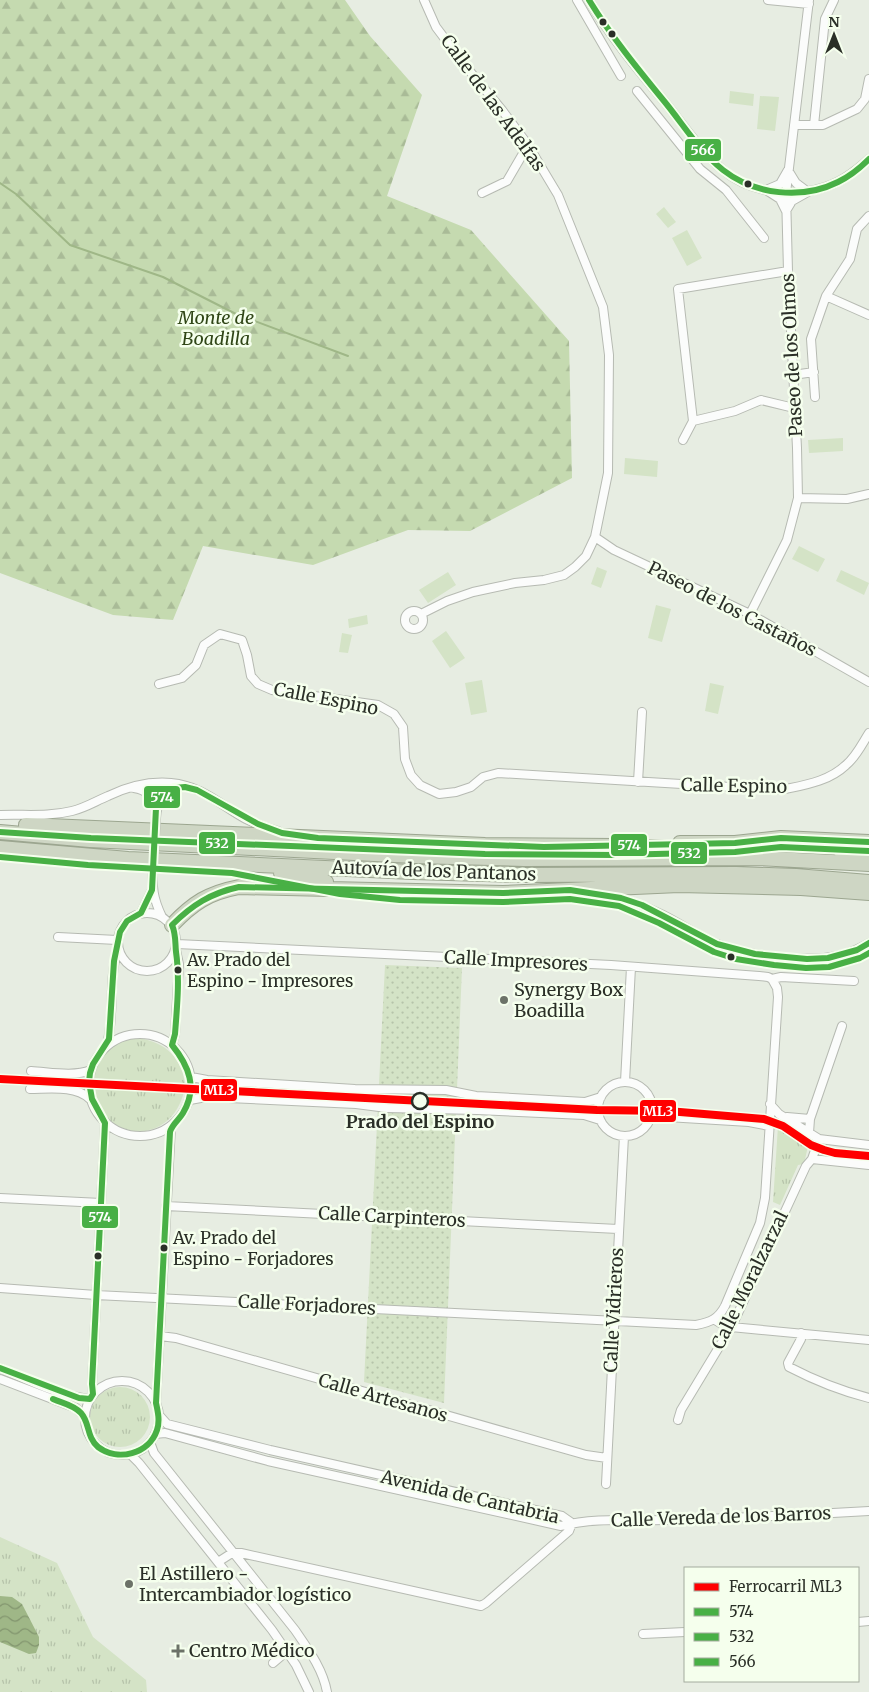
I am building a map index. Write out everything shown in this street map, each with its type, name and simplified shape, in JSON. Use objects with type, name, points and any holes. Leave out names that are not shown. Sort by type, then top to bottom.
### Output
[{"type":"highway","points":[[0,823],[91,829],[485,845],[616,846],[693,849],[736,853],[759,858]]},
{"type":"highway","name":"Autovía de los Pantanos","points":[[0,832],[90,840],[414,856],[524,859],[759,858],[869,864]]},
{"type":"highway","points":[[735,843],[781,838],[869,842]]},
{"type":"highway","points":[[616,846],[735,843],[869,852]]},
{"type":"highway","name":"Autovía de los Pantanos","points":[[0,848],[88,856],[233,864],[523,875],[674,873],[796,876],[869,882]]},
{"type":"highway","points":[[233,864],[342,885],[401,891]]},
{"type":"highway","points":[[167,921],[205,897],[221,890],[239,887],[503,893],[679,885],[801,888],[869,893]]},
{"type":"street","name":"Calle de las Adelfas","points":[[421,614],[447,601],[473,592],[564,575],[575,568],[588,551],[595,537],[608,473],[609,355],[603,308],[558,196],[528,145],[436,27],[424,0]]},
{"type":"street","points":[[578,0],[621,76]]},
{"type":"street","points":[[768,0],[809,2]]},
{"type":"street","points":[[814,125],[825,19],[834,0]]},
{"type":"street","points":[[591,1],[620,44],[691,134],[709,156],[734,178],[766,190],[786,193],[808,192],[842,180],[868,162]]},
{"type":"street","name":"Paseo de los Olmos","points":[[750,614],[787,540],[798,498],[786,193],[809,2]]},
{"type":"street","points":[[606,52],[620,44]]},
{"type":"street","points":[[794,125],[823,125],[857,109],[865,99],[869,79]]},
{"type":"street","points":[[636,91],[700,169],[726,190],[764,238]]},
{"type":"street","points":[[482,194],[507,181],[528,145]]},
{"type":"street","points":[[716,182],[723,170]]},
{"type":"street","points":[[766,190],[780,184],[788,170],[796,183],[808,192]]},
{"type":"street","points":[[766,190],[780,199],[786,211]]},
{"type":"street","points":[[786,211],[792,201],[808,192]]},
{"type":"street","points":[[815,398],[811,339],[826,296],[850,259],[857,229],[869,216]]},
{"type":"street","points":[[684,440],[694,421],[678,289],[788,271]]},
{"type":"street","points":[[826,296],[869,315]]},
{"type":"street","points":[[793,375],[814,372]]},
{"type":"street","points":[[694,421],[735,411],[761,400],[794,408]]},
{"type":"street","points":[[798,498],[847,499],[869,494]]},
{"type":"street","name":"Paseo de los Castaños","points":[[595,537],[610,547],[750,614],[869,682]]},
{"type":"street","points":[[588,551],[610,547]]},
{"type":"street","name":"Calle Espino","points":[[159,684],[182,678],[196,665],[204,645],[220,634],[242,640],[248,655],[251,676],[258,684],[272,690],[378,705],[394,714],[404,727],[405,759],[412,775],[420,785],[440,794],[456,792],[471,787],[483,777],[498,773],[781,790],[820,782],[846,766],[856,755],[869,733]]},
{"type":"street","points":[[638,782],[642,712]]},
{"type":"street","points":[[0,815],[48,816],[74,811],[130,788],[156,783],[172,783],[207,793],[245,819],[264,827],[284,833],[318,838]]},
{"type":"street","points":[[156,808],[166,792],[184,786]]},
{"type":"street","points":[[130,788],[140,789],[148,793],[153,799],[156,808],[152,890],[157,906],[176,934],[179,964],[175,1034],[172,1045]]},
{"type":"street","points":[[141,913],[152,890]]},
{"type":"street","points":[[570,890],[621,898],[642,905],[717,944],[755,954],[807,959],[828,958],[857,950],[869,943]]},
{"type":"street","points":[[107,1046],[110,1030],[114,961],[118,948],[119,932],[128,920],[134,915],[141,913],[152,913],[167,921]]},
{"type":"street","points":[[58,937],[118,940]]},
{"type":"street","points":[[118,948],[123,959],[132,967],[142,971],[158,970],[167,964],[176,947]]},
{"type":"street","name":"Calle Impresores","points":[[176,947],[631,967],[759,976],[772,979],[781,977],[854,981]]},
{"type":"street","points":[[625,1082],[631,967]]},
{"type":"street","points":[[772,979],[777,988],[778,997],[764,1198],[760,1223],[717,1317],[731,1327],[869,1339]]},
{"type":"street","points":[[808,1133],[810,1119],[842,1026]]},
{"type":"street","points":[[30,1088],[84,1092],[105,1123],[120,1132],[137,1137],[155,1135],[171,1127],[182,1115],[190,1100],[191,1076],[185,1059],[172,1045],[157,1036],[140,1034],[122,1037],[107,1046],[97,1056],[90,1070],[88,1084],[90,1099]]},
{"type":"street","points":[[31,1071],[83,1073],[90,1070]]},
{"type":"street","points":[[191,1076],[207,1080],[355,1089],[446,1090],[476,1096],[585,1102],[601,1097]]},
{"type":"street","points":[[625,1082],[635,1084],[643,1090],[649,1098],[652,1107],[650,1118],[644,1128],[635,1134],[624,1136],[614,1134],[605,1128],[600,1120],[598,1106],[601,1097],[607,1089],[625,1082]]},
{"type":"street","points":[[190,1100],[206,1097],[356,1104],[397,1108],[584,1115],[600,1120]]},
{"type":"street","points":[[770,1104],[784,1117],[819,1139],[869,1145]]},
{"type":"street","points":[[650,1118],[667,1117],[749,1122],[769,1126]]},
{"type":"street","points":[[784,1117],[810,1119]]},
{"type":"street","points":[[0,1368],[79,1398],[91,1396],[103,1386],[116,1381],[129,1382],[141,1386],[150,1393],[156,1403],[159,1415],[156,1434],[141,1450],[120,1455],[101,1449],[86,1431],[84,1416],[91,1396],[92,1384],[105,1123]]},
{"type":"street","points":[[156,1403],[171,1127]]},
{"type":"street","name":"Calle Vidrieros","points":[[606,1484],[624,1136]]},
{"type":"street","name":"Calle Moralzarzal","points":[[678,1420],[681,1410],[731,1327],[806,1166],[812,1159],[819,1139]]},
{"type":"street","points":[[812,1159],[869,1165]]},
{"type":"street","points":[[0,1198],[101,1203]]},
{"type":"street","name":"Calle Carpinteros","points":[[166,1206],[618,1229]]},
{"type":"street","name":"Calle Forjadores","points":[[0,1288],[96,1295],[696,1325],[709,1323],[717,1317]]},
{"type":"street","points":[[801,1333],[801,1339],[788,1363],[789,1367],[818,1381],[852,1394],[869,1398]]},
{"type":"street","name":"Calle Artesanos","points":[[160,1336],[176,1338],[586,1455],[607,1458]]},
{"type":"street","points":[[0,1379],[76,1408],[84,1416]]},
{"type":"street","name":"Avenida de Cantabria","points":[[159,1415],[167,1424],[270,1450],[562,1516],[572,1523]]},
{"type":"street","name":"Avenida de Cantabria","points":[[156,1434],[166,1433],[268,1461],[561,1526],[572,1523]]},
{"type":"street","points":[[150,1442],[154,1453],[295,1630],[322,1674],[327,1692]]},
{"type":"street","points":[[130,1454],[139,1462],[272,1630],[296,1665],[308,1692]]},
{"type":"street","name":"Calle Vereda de los Barros","points":[[572,1523],[869,1511]]},
{"type":"street","points":[[218,1562],[232,1553],[241,1553],[481,1606],[557,1542],[569,1531],[572,1523]]},
{"type":"street","points":[[644,1634],[684,1632]]},
{"type":"street","points":[[273,1663],[286,1652]]},
{"type":"green space","name":"Monte de Boadilla","points":[[0,0],[345,0],[370,36],[422,95],[387,196],[471,230],[569,341],[572,478],[470,531],[408,530],[313,565],[203,546],[173,620],[113,615],[0,573]]},
{"type":"green space","points":[[730,91],[754,94],[753,106],[729,103]]},
{"type":"green space","points":[[760,96],[779,97],[775,131],[757,129]]},
{"type":"green space","points":[[664,207],[676,222],[668,228],[656,214]]},
{"type":"green space","points":[[687,230],[702,258],[687,266],[672,238]]},
{"type":"green space","points":[[843,438],[843,451],[809,453],[808,440]]},
{"type":"green space","points":[[625,458],[658,461],[657,477],[624,474]]},
{"type":"green space","points":[[799,546],[825,559],[818,572],[792,559]]},
{"type":"green space","points":[[597,567],[607,571],[601,588],[591,584]]},
{"type":"green space","points":[[841,570],[869,583],[864,595],[836,581]]},
{"type":"green space","points":[[448,572],[456,585],[428,603],[419,590]]},
{"type":"green space","points":[[656,605],[671,609],[662,642],[648,638]]},
{"type":"green space","points":[[367,615],[368,624],[349,628],[348,619]]},
{"type":"green space","points":[[446,631],[465,658],[450,668],[432,641]]},
{"type":"green space","points":[[342,633],[352,635],[348,653],[339,652]]},
{"type":"green space","points":[[482,680],[487,712],[471,715],[465,683]]},
{"type":"green space","points":[[710,683],[724,686],[718,714],[705,711]]},
{"type":"green space","points":[[385,965],[462,968],[444,1403],[364,1382]]},
{"type":"green space","points":[[135,1038],[154,1042],[169,1051],[179,1064],[185,1083],[92,1078],[98,1063],[107,1051],[119,1043]]},
{"type":"green space","points":[[91,1088],[184,1091],[177,1109],[166,1122],[152,1129],[136,1132],[121,1128],[108,1120],[97,1107]]},
{"type":"green space","points":[[778,1126],[808,1146],[804,1164],[798,1165],[780,1205],[773,1202]]},
{"type":"green space","points":[[114,1387],[126,1387],[137,1392],[145,1400],[150,1411],[148,1429],[137,1442],[126,1447],[114,1447],[103,1442],[95,1434],[90,1423],[90,1411],[95,1400],[103,1392]]},
{"type":"green space","points":[[0,1537],[57,1563],[93,1637],[146,1680],[147,1692],[0,1692]]},
{"type":"water","points":[[0,1596],[12,1597],[22,1604],[39,1637],[36,1653],[29,1654],[0,1642]]},
{"type":"waterway","points":[[0,183],[16,194],[70,245],[163,277],[236,314],[348,356]]},
{"type":"rail line","name":"ML3","points":[[0,1079],[597,1110],[668,1111],[764,1119],[783,1126],[811,1145],[824,1150],[835,1153],[869,1156]]},
{"type":"transit line","name":"566","points":[[589,0],[625,52],[699,146],[714,163],[736,178],[764,190],[794,193],[809,191],[824,188],[842,180],[855,172],[869,159]]},
{"type":"transit line","name":"574","points":[[0,1368],[79,1398],[90,1399],[93,1394],[105,1123],[92,1099],[89,1082],[90,1073],[93,1064],[109,1039],[114,961],[120,932],[127,921],[141,913],[152,890],[156,808],[164,794],[174,788],[185,787],[197,790],[258,824],[282,833],[318,838],[544,847],[735,843],[781,838],[869,842]]},
{"type":"transit line","name":"532","points":[[0,832],[91,838],[485,854],[616,855],[735,852],[781,847],[869,851]]},
{"type":"transit line","name":"532","points":[[0,857],[88,865],[232,873],[340,894],[400,900],[503,902],[570,899],[619,906],[659,923],[714,952],[736,959],[774,965],[806,968],[829,967],[860,958],[869,953]]},
{"type":"transit line","name":"574","points":[[53,1399],[78,1410],[86,1421],[94,1443],[106,1452],[123,1455],[140,1450],[153,1438],[158,1427],[159,1420],[156,1403],[170,1132],[188,1104],[191,1086],[187,1069],[172,1045],[175,1034],[178,983],[175,938],[172,925],[187,911],[202,901],[239,887],[503,893],[570,890],[621,898],[642,905],[717,944],[755,954],[807,959],[828,958],[857,950],[869,943]]},
{"type":"place","name":"Av. Prado del Espino - Impresores","points":[[178,970]]},
{"type":"place","name":"Synergy Box Boadilla","points":[[504,1000]]},
{"type":"place","name":"Prado del Espino","points":[[420,1101]]},
{"type":"place","name":"Av. Prado del Espino - Forjadores","points":[[164,1248]]},
{"type":"place","name":"El Astillero - Intercambiador logístico","points":[[129,1584]]},
{"type":"place","name":"Centro Médico","points":[[178,1651]]}]
